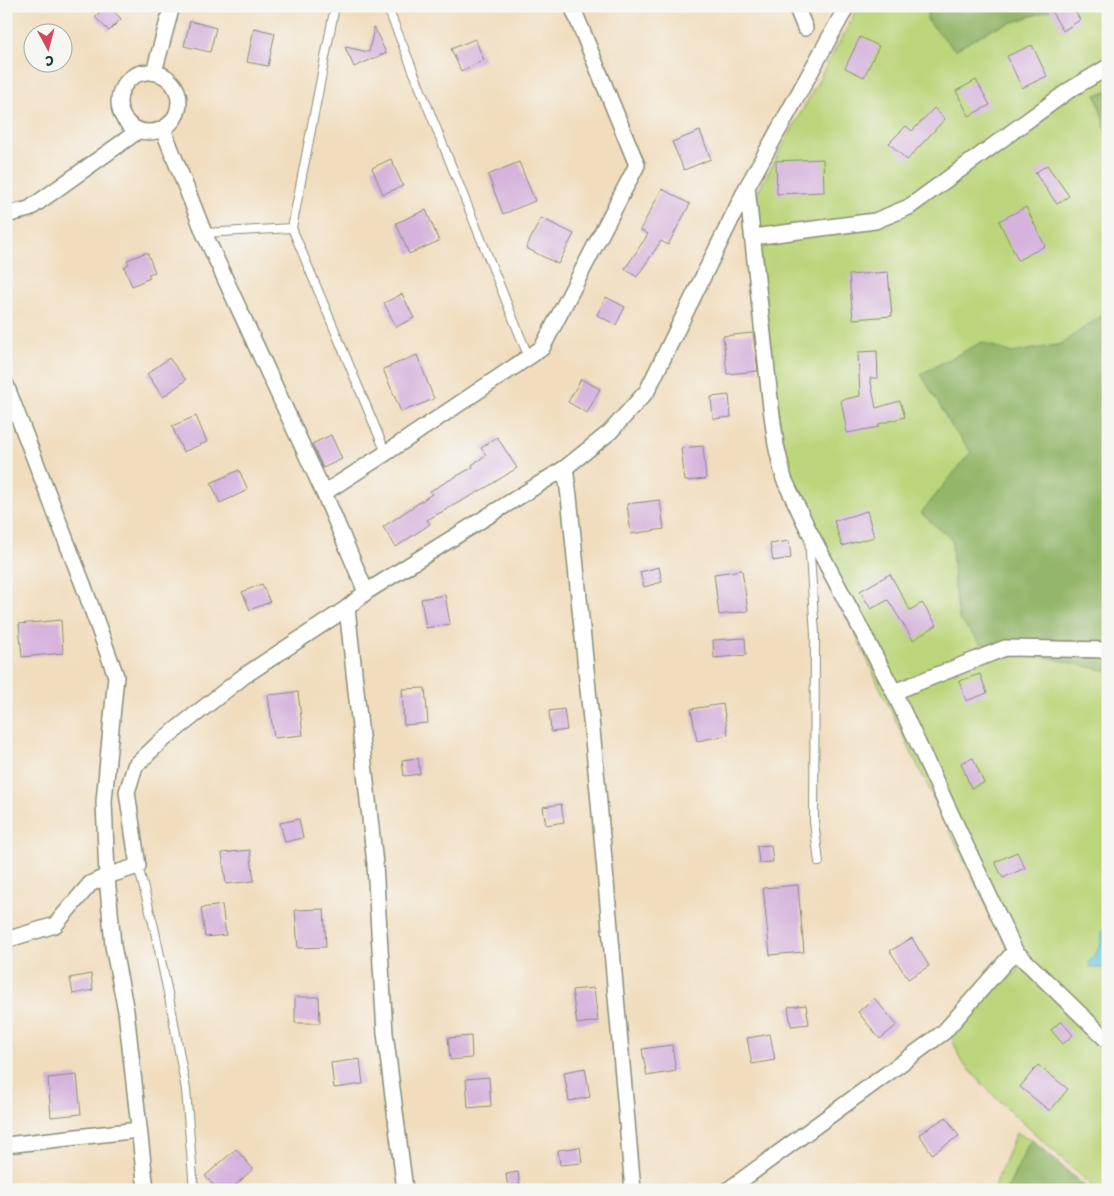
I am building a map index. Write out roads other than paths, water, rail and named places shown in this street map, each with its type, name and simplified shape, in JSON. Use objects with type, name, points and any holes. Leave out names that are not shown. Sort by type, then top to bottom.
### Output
[{"type":"street","points":[[154,72],[172,6]]},
{"type":"street","points":[[324,493],[542,348],[636,165],[572,6]]},
{"type":"street","points":[[796,6],[805,28]]},
{"type":"street","points":[[6,940],[55,925],[90,884],[107,876],[138,866],[127,792],[135,766],[159,743],[244,676],[347,608],[366,592],[565,468],[610,432],[647,391],[747,188],[847,6]]},
{"type":"street","points":[[753,237],[875,221],[909,207],[1068,91],[1108,67]]},
{"type":"street","points":[[144,72],[154,72],[163,75],[176,88],[179,107],[176,116],[163,129],[155,132],[138,131],[123,118],[119,99],[127,82],[135,75],[144,72]]},
{"type":"street","points":[[163,129],[204,233],[324,493],[366,592]]},
{"type":"street","points":[[6,215],[29,209],[138,131]]},
{"type":"street","points":[[747,188],[770,408],[784,479],[808,529],[894,692],[1015,951],[1108,1041]]},
{"type":"street","points":[[6,385],[84,587],[116,676],[104,800],[107,876],[113,946],[126,1011],[146,1190]]},
{"type":"street","points":[[565,468],[598,791],[633,1190]]},
{"type":"street","points":[[347,608],[375,864],[385,1033],[405,1190]]},
{"type":"street","points":[[894,692],[1005,648],[1108,650]]},
{"type":"street","points":[[728,1190],[944,1032],[1015,951]]},
{"type":"street","points":[[6,1145],[139,1130]]},
{"type":"lane","points":[[335,6],[292,228],[386,453]]},
{"type":"lane","points":[[387,6],[529,358]]},
{"type":"lane","points":[[204,233],[292,228]]},
{"type":"lane","points":[[808,529],[815,635],[814,822],[819,862]]},
{"type":"lane","points":[[138,866],[154,926],[186,1090],[194,1190]]},
{"type":"water","points":[[1108,927],[1108,970],[1090,967],[1089,962],[1100,946],[1102,933]]}]
